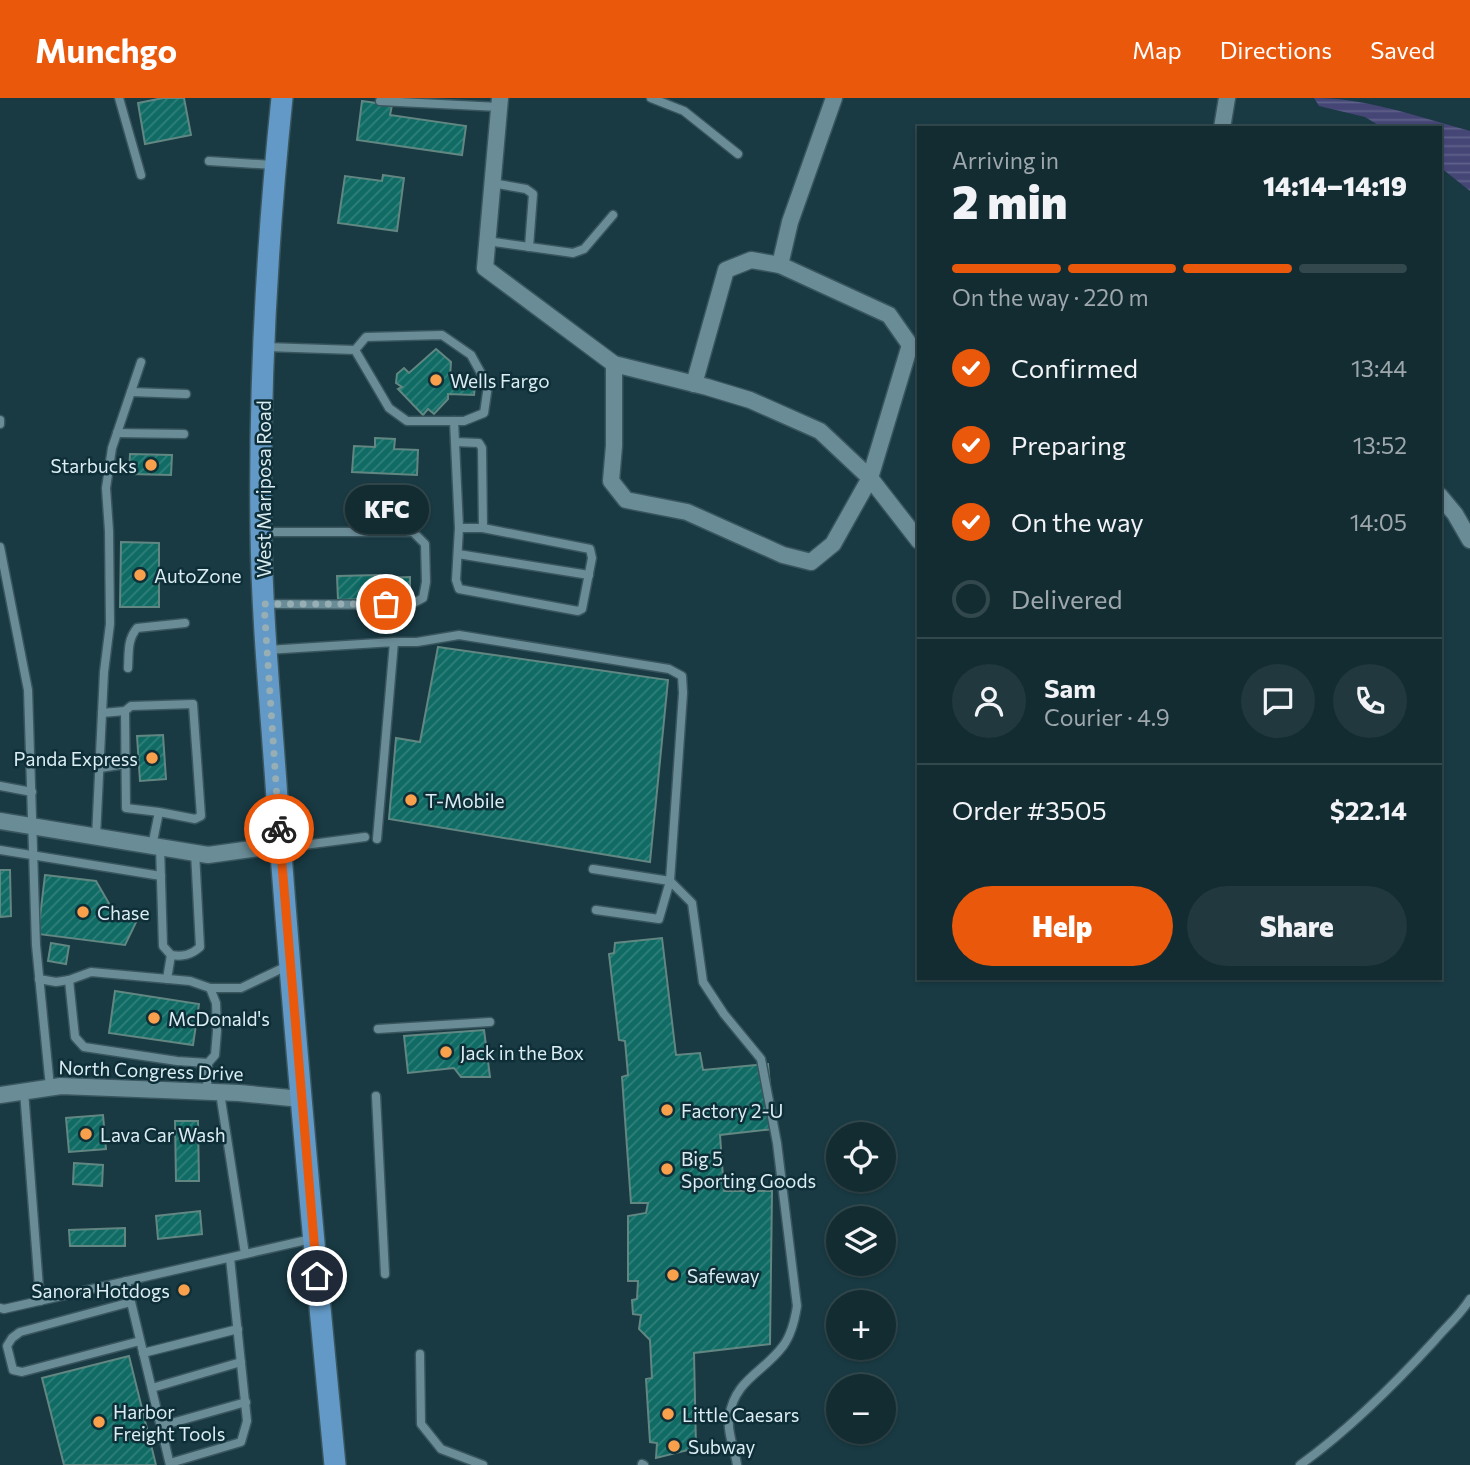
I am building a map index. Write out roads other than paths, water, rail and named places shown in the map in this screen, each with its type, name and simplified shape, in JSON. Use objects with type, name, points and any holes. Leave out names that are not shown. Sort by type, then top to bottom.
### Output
[{"type":"main road","name":"West Mariposa Road","points":[[282,98],[263,347],[261,532],[290,964],[335,1465]]},
{"type":"street","points":[[780,265],[790,222],[834,98]]},
{"type":"street","points":[[1222,126],[1227,98]]},
{"type":"street","points":[[500,103],[485,268],[614,364],[750,400],[820,431],[870,478],[917,538]]},
{"type":"street","points":[[614,364],[614,446],[611,481],[626,500],[687,512],[783,555],[811,562],[833,544],[870,478],[915,346],[889,314],[780,265],[751,260],[726,270],[694,384]]},
{"type":"street","points":[[1442,498],[1470,540]]},
{"type":"street","points":[[0,821],[208,855],[281,847]]},
{"type":"street","name":"North Congress Drive","points":[[0,1095],[50,1087],[214,1092],[301,1099]]},
{"type":"lane","points":[[119,98],[141,175]]},
{"type":"lane","points":[[651,98],[684,111],[738,154]]},
{"type":"lane","points":[[380,101],[500,103]]},
{"type":"lane","points":[[209,161],[275,165]]},
{"type":"lane","points":[[492,183],[526,189],[533,194],[529,247]]},
{"type":"lane","points":[[487,241],[573,253],[584,249],[613,215]]},
{"type":"lane","points":[[442,335],[471,355],[488,386],[484,413],[464,421],[407,421],[389,408],[355,350],[366,337],[442,335]]},
{"type":"lane","points":[[263,347],[355,350]]},
{"type":"lane","points":[[96,837],[102,713],[110,624],[106,488],[112,448],[141,362]]},
{"type":"lane","points":[[131,392],[186,394]]},
{"type":"lane","points":[[454,421],[459,528],[456,580],[459,589],[578,611],[582,609],[592,558],[590,549],[483,528],[459,528]]},
{"type":"lane","points":[[117,433],[184,434]]},
{"type":"lane","points":[[455,442],[479,443],[482,448],[483,528]]},
{"type":"lane","points":[[261,532],[413,532],[425,544],[426,582],[423,598],[410,605],[264,604]]},
{"type":"lane","points":[[0,547],[28,690],[36,944],[50,1087]]},
{"type":"lane","points":[[457,554],[589,575]]},
{"type":"lane","points":[[128,668],[129,644],[137,628],[185,623]]},
{"type":"lane","points":[[267,650],[417,642],[459,635],[668,669],[682,676],[670,881],[659,919],[596,910]]},
{"type":"lane","points":[[377,839],[394,642]]},
{"type":"lane","points":[[102,713],[125,711],[131,706],[193,704],[201,816],[195,819],[126,808],[125,711]]},
{"type":"lane","points":[[100,768],[126,764]]},
{"type":"lane","points":[[0,786],[32,792]]},
{"type":"lane","points":[[159,812],[156,846],[161,876],[163,946],[171,955],[182,957],[201,947],[195,852]]},
{"type":"lane","points":[[281,847],[365,837]]},
{"type":"lane","points":[[0,850],[161,876]]},
{"type":"lane","points":[[593,869],[670,881],[692,903],[703,982],[724,1014],[761,1059],[777,1143],[797,1306],[793,1325],[784,1345],[748,1378],[735,1395],[729,1419],[730,1440],[737,1465]]},
{"type":"lane","points":[[167,979],[171,955]]},
{"type":"lane","points":[[39,979],[57,982],[90,972],[190,981],[210,988],[241,988],[290,964]]},
{"type":"lane","points":[[69,980],[75,1037],[84,1047],[208,1063]]},
{"type":"lane","points":[[208,1063],[215,1055],[217,1031],[216,1003],[210,988]]},
{"type":"lane","points":[[378,1029],[490,1022]]},
{"type":"lane","points":[[208,1063],[245,1254]]},
{"type":"lane","points":[[24,1091],[40,1301]]},
{"type":"lane","points":[[376,1096],[385,1273]]},
{"type":"lane","points":[[0,1308],[314,1238]]},
{"type":"lane","points":[[126,1281],[170,1464],[241,1442],[247,1420],[246,1402],[230,1258]]},
{"type":"lane","points":[[1300,1465],[1362,1415],[1421,1355],[1470,1299]]},
{"type":"lane","points":[[131,1302],[20,1332],[7,1346],[13,1370],[22,1372],[140,1341]]},
{"type":"lane","points":[[143,1353],[237,1329]]},
{"type":"lane","points":[[420,1354],[421,1424],[441,1449],[483,1465]]},
{"type":"lane","points":[[152,1388],[241,1363]]},
{"type":"lane","points":[[161,1426],[246,1402]]},
{"type":"water","points":[[1314,98],[1354,101],[1470,131],[1470,191],[1442,169],[1442,126],[1380,126],[1365,117],[1319,106]]},
{"type":"place","name":"Wells Fargo","points":[[436,380]]},
{"type":"place","name":"Starbucks","points":[[151,465]]},
{"type":"place","name":"AutoZone","points":[[140,575]]},
{"type":"place","name":"KFC","points":[[386,604]]},
{"type":"place","name":"Panda Express","points":[[152,758]]},
{"type":"place","name":"T-Mobile","points":[[411,800]]},
{"type":"place","name":"Chase","points":[[83,912]]},
{"type":"place","name":"McDonald's","points":[[154,1018]]},
{"type":"place","name":"Jack in the Box","points":[[446,1052]]},
{"type":"place","name":"Factory 2-U","points":[[667,1110]]},
{"type":"place","name":"Lava Car Wash","points":[[86,1134]]},
{"type":"place","name":"Big 5 Sporting Goods","points":[[667,1169]]},
{"type":"place","name":"Safeway","points":[[673,1275]]},
{"type":"place","name":"Sanora Hotdogs","points":[[184,1290]]},
{"type":"place","name":"Little Caesars","points":[[668,1414]]},
{"type":"place","name":"Harbor Freight Tools","points":[[99,1422]]},
{"type":"place","name":"Subway","points":[[674,1446]]}]
